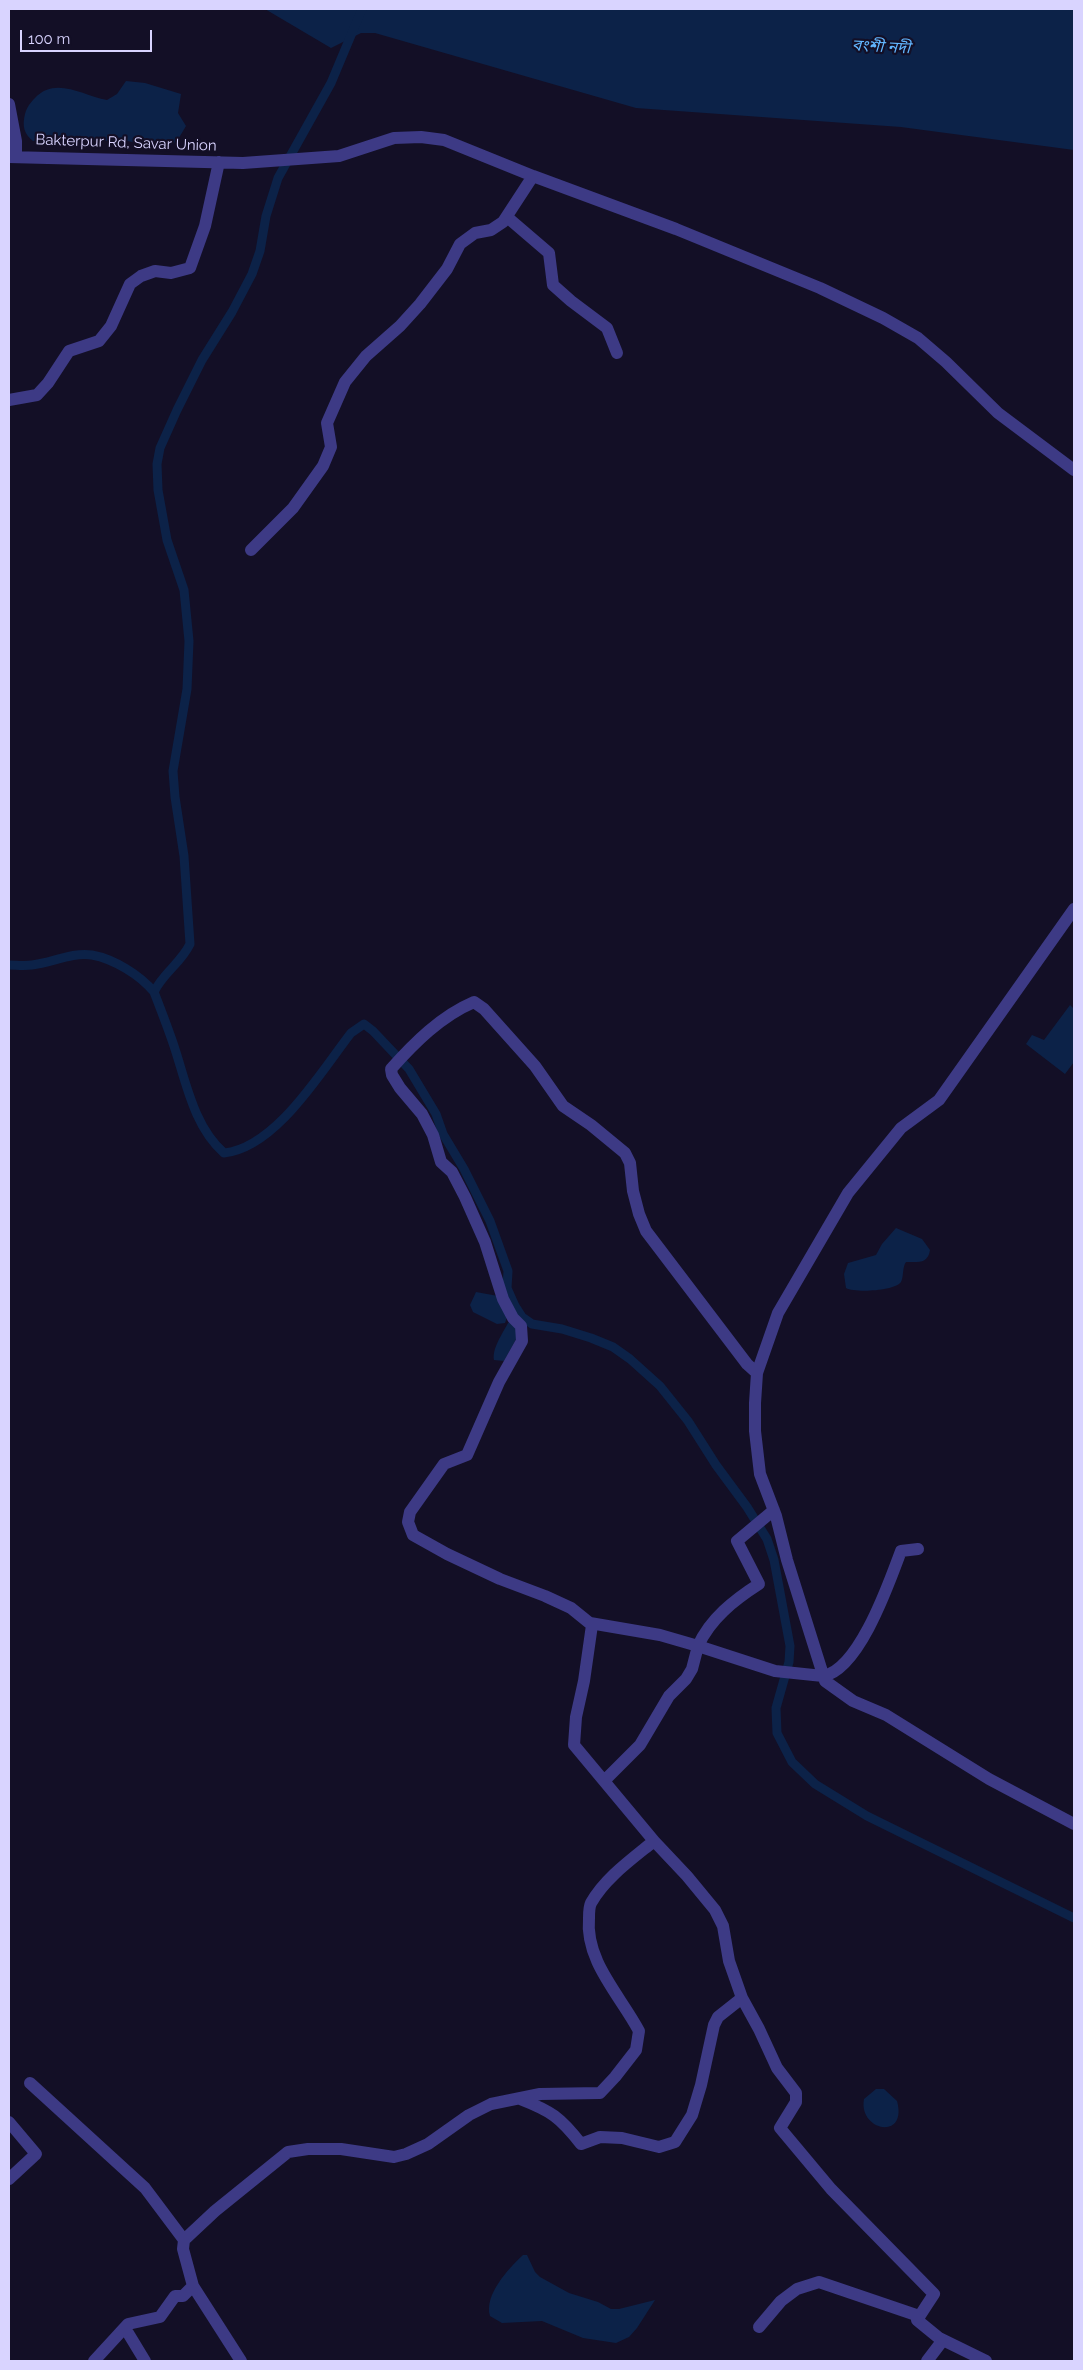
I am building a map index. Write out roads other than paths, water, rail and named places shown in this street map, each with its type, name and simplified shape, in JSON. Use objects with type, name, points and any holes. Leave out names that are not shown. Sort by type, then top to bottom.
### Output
[{"type":"street","points":[[9,104],[14,127],[12,157]]},
{"type":"street","name":"Bakterpur Rd, Savar Union","points":[[12,157],[243,163],[339,156],[394,138],[421,137],[444,140],[532,176],[676,229],[820,288],[883,318],[918,338],[946,362],[998,413],[1074,470]]},
{"type":"street","points":[[9,400],[37,395],[48,383],[69,351],[98,341],[111,326],[130,284],[135,280],[155,272],[171,273],[190,268],[205,226],[219,162]]},
{"type":"street","points":[[251,550],[293,508],[323,466],[331,447],[327,423],[345,382],[366,356],[400,326],[420,304],[447,269],[460,244],[475,233],[491,230],[507,217],[532,176]]},
{"type":"street","points":[[507,217],[549,253],[553,285],[607,328],[617,353]]},
{"type":"street","points":[[1074,909],[938,1100],[901,1128],[848,1193],[778,1313],[757,1372],[755,1431],[760,1474],[774,1510],[787,1560],[825,1681],[853,1701],[886,1715],[990,1779],[1074,1824]]},
{"type":"street","points":[[757,1372],[747,1364],[735,1349],[646,1231],[639,1214],[633,1191],[630,1163],[625,1153],[592,1125],[563,1106],[535,1066],[484,1009],[474,1002],[458,1009],[425,1035],[391,1069],[392,1076],[400,1088],[422,1114],[433,1135],[441,1162],[452,1172],[466,1197],[485,1242],[503,1299],[513,1318],[521,1326],[522,1341],[499,1382],[467,1455],[444,1464],[410,1512],[408,1522],[413,1535],[447,1554],[500,1579],[571,1608],[590,1623],[660,1635],[775,1671],[823,1676],[830,1675],[844,1665],[864,1638],[901,1551],[918,1549]]},
{"type":"street","points":[[604,1781],[640,1745],[669,1696],[686,1679],[692,1669],[698,1646],[704,1634],[734,1600],[759,1584],[737,1541],[774,1510]]},
{"type":"street","points":[[590,1623],[592,1625],[584,1681],[576,1717],[574,1745],[654,1842],[687,1876],[715,1910],[723,1926],[729,1961],[742,1998],[759,2029],[773,2061],[796,2093],[796,2102],[780,2128],[831,2189],[934,2294],[917,2320],[943,2340],[986,2361]]},
{"type":"street","points":[[240,2361],[193,2286],[183,2249],[184,2240],[215,2211],[288,2152],[308,2149],[341,2149],[394,2157],[428,2144],[469,2115],[491,2104],[540,2094],[600,2093],[636,2050],[639,2030],[615,1992],[591,1948],[590,1904],[607,1883],[654,1842]]},
{"type":"street","points":[[518,2098],[544,2107],[555,2114],[581,2144],[600,2137],[622,2138],[659,2147],[675,2142],[692,2115],[714,2025],[718,2017],[742,1998]]},
{"type":"street","points":[[30,2083],[145,2188],[184,2240]]},
{"type":"street","points":[[9,2122],[36,2154],[9,2179]]},
{"type":"street","points":[[759,2327],[781,2301],[797,2289],[819,2282],[919,2316]]},
{"type":"street","points":[[94,2361],[128,2324],[160,2317],[175,2296],[183,2296],[193,2286]]},
{"type":"street","points":[[125,2328],[145,2361]]},
{"type":"street","points":[[927,2361],[943,2340]]},
{"type":"water","name":"বংশী নদী","points":[[265,9],[1074,9],[1074,150],[901,127],[636,108],[375,33],[361,33],[331,48]]},
{"type":"water","points":[[126,81],[145,83],[181,94],[178,113],[186,126],[177,141],[171,145],[156,148],[128,141],[74,141],[60,139],[33,141],[24,129],[25,114],[29,105],[43,92],[52,88],[70,89],[107,100],[117,94]]},
{"type":"water","points":[[1070,1005],[1074,1009],[1074,1062],[1065,1074],[1026,1044],[1032,1035],[1044,1040]]},
{"type":"water","points":[[896,1228],[922,1239],[930,1250],[927,1258],[922,1261],[906,1262],[901,1282],[897,1285],[866,1291],[846,1288],[844,1274],[848,1263],[876,1255],[882,1244]]},
{"type":"water","points":[[476,1292],[498,1296],[507,1317],[505,1323],[497,1324],[473,1312],[470,1305]]},
{"type":"water","points":[[511,1321],[520,1332],[504,1361],[494,1360],[496,1346],[508,1323]]},
{"type":"water","points":[[876,2089],[884,2089],[897,2101],[898,2114],[896,2122],[890,2126],[882,2127],[875,2124],[868,2118],[864,2110],[864,2099]]},
{"type":"water","points":[[523,2255],[527,2255],[535,2272],[540,2277],[569,2293],[598,2302],[611,2309],[619,2309],[655,2300],[629,2337],[616,2343],[583,2338],[542,2321],[502,2323],[490,2316],[491,2300],[504,2275]]},
{"type":"waterway","points":[[362,9],[331,83],[278,178],[266,216],[260,251],[252,274],[232,312],[202,360],[160,448],[157,464],[158,490],[167,540],[184,590],[189,641],[187,689],[173,771],[184,856],[190,944],[154,992],[172,1039],[192,1103],[205,1130],[224,1153],[243,1148],[262,1137],[296,1105],[351,1033],[364,1024],[373,1031],[409,1069],[436,1114],[443,1134],[464,1169],[490,1221],[508,1271],[507,1288],[522,1317],[532,1324],[562,1329],[613,1347],[630,1359],[660,1386],[688,1421],[767,1539],[774,1560],[790,1646],[789,1662],[776,1708],[777,1733],[792,1762],[815,1784],[867,1816],[1074,1918]]},
{"type":"waterway","points":[[9,965],[32,965],[69,956],[92,955],[109,960],[126,969],[142,980],[154,992]]}]
